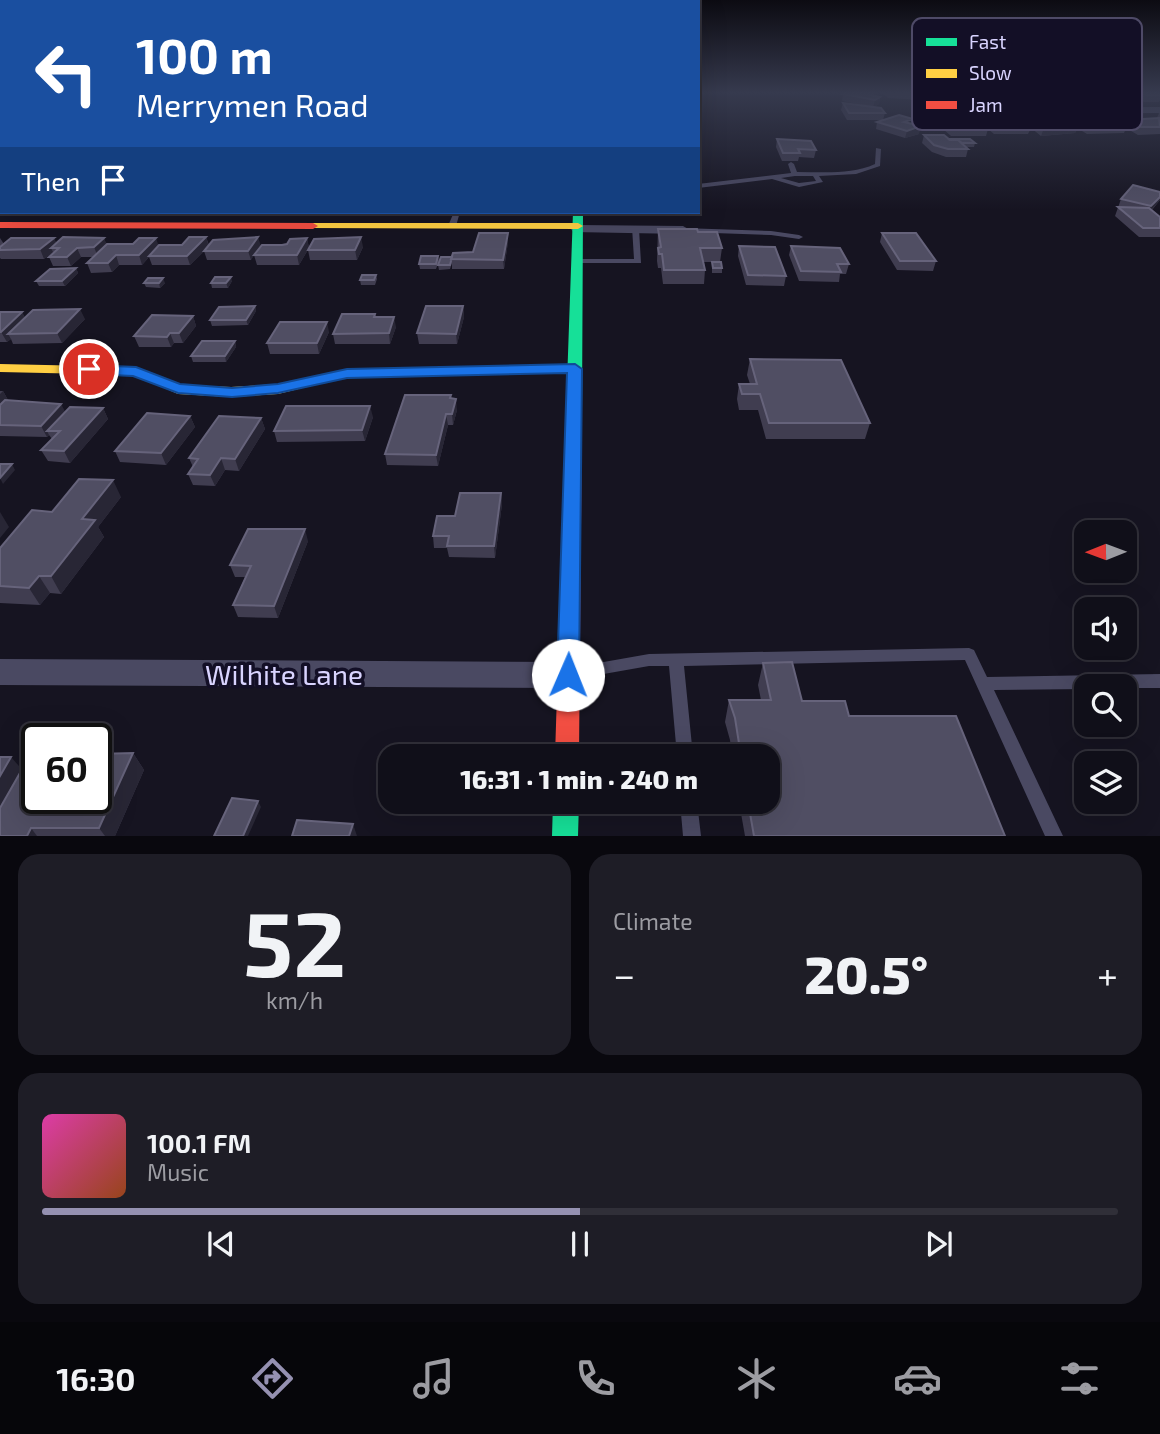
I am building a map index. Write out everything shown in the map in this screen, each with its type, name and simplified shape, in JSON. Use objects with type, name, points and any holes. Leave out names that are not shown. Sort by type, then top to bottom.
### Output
[{"type":"street","points":[[0,225],[455,219],[578,222],[635,229],[683,230]]},
{"type":"street","points":[[567,744],[578,222]]},
{"type":"street","points":[[0,368],[136,371],[178,388],[232,392],[278,389],[347,373],[575,369]]},
{"type":"street","name":"Wilhite Lane","points":[[0,671],[568,675]]},
{"type":"street","points":[[565,835],[566,814]]},
{"type":"lane","points":[[700,186],[795,174],[845,173],[871,169],[878,165],[878,149]]},
{"type":"lane","points":[[791,164],[795,174]]},
{"type":"lane","points":[[773,177],[799,185],[814,185],[820,182],[816,174]]},
{"type":"lane","points":[[578,261],[638,261],[635,229]]},
{"type":"lane","points":[[683,230],[771,233],[799,237]]},
{"type":"lane","points":[[568,675],[649,660],[969,654],[1054,835]]},
{"type":"lane","points":[[676,660],[684,744]]},
{"type":"lane","points":[[984,684],[1160,681]]},
{"type":"lane","points":[[690,814],[692,835]]},
{"type":"building","points":[[924,135],[944,135],[950,140],[958,140],[968,149],[948,149],[934,145]]},
{"type":"building","points":[[777,139],[811,141],[816,150],[798,149],[800,153],[783,153]]},
{"type":"building","points":[[948,139],[970,139],[975,143],[962,143]]},
{"type":"building","points":[[1133,185],[1160,192],[1160,197],[1151,206],[1121,199]]},
{"type":"building","points":[[1118,207],[1149,208],[1160,217],[1160,228],[1143,228]]},
{"type":"building","points":[[658,229],[717,232],[722,248],[700,248],[705,270],[664,270],[662,254],[659,254],[658,248],[661,247]]},
{"type":"building","points":[[479,233],[508,233],[503,260],[451,259],[453,253],[473,252]]},
{"type":"building","points":[[882,233],[916,233],[936,261],[900,261]]},
{"type":"building","points":[[63,237],[104,238],[94,247],[77,248],[67,257],[49,257],[59,248],[51,248]]},
{"type":"building","points":[[189,237],[206,237],[187,256],[149,256],[159,245],[182,245]]},
{"type":"building","points":[[258,237],[248,251],[204,251],[213,240]]},
{"type":"building","points":[[361,237],[355,250],[308,250],[314,239]]},
{"type":"building","points":[[11,238],[54,238],[40,249],[0,250]]},
{"type":"building","points":[[139,238],[156,238],[139,255],[116,255],[108,263],[87,263],[107,244],[133,244]]},
{"type":"building","points":[[307,238],[297,255],[254,255],[262,245],[282,245],[287,244],[290,239]]},
{"type":"building","points":[[739,246],[775,247],[786,276],[748,275]]},
{"type":"building","points":[[791,246],[840,248],[849,264],[837,264],[841,272],[801,271]]},
{"type":"building","points":[[421,256],[438,256],[436,264],[419,264]]},
{"type":"building","points":[[441,257],[452,257],[450,265],[438,265]]},
{"type":"building","points":[[712,262],[721,262],[722,268],[713,268]]},
{"type":"building","points":[[76,268],[62,281],[36,281],[50,269]]},
{"type":"building","points":[[362,275],[376,275],[374,280],[360,280]]},
{"type":"building","points":[[215,277],[231,277],[226,283],[211,283]]},
{"type":"building","points":[[148,278],[163,278],[159,283],[144,283]]},
{"type":"building","points":[[255,306],[246,320],[210,320],[219,307]]},
{"type":"building","points":[[426,306],[463,306],[456,334],[417,333]]},
{"type":"building","points":[[80,309],[57,333],[8,334],[33,310]]},
{"type":"building","points":[[0,312],[22,312],[0,332]]},
{"type":"building","points":[[342,314],[394,317],[389,333],[333,334]]},
{"type":"building","points":[[152,315],[193,316],[179,333],[170,333],[167,337],[134,336]]},
{"type":"building","points":[[280,322],[327,322],[317,343],[267,343]]},
{"type":"building","points":[[202,341],[235,341],[225,356],[191,356]]},
{"type":"building","points":[[750,359],[841,360],[870,423],[769,423],[760,394],[742,394],[739,384],[757,384]]},
{"type":"building","points":[[405,395],[451,395],[450,398],[456,399],[452,414],[446,414],[436,455],[385,454]]},
{"type":"building","points":[[5,400],[61,404],[41,426],[0,425],[0,405]]},
{"type":"building","points":[[286,406],[370,406],[362,430],[274,431]]},
{"type":"building","points":[[70,407],[103,408],[64,451],[41,450],[60,431],[47,431]]},
{"type":"building","points":[[147,413],[190,416],[161,453],[115,451]]},
{"type":"building","points":[[219,416],[261,418],[235,459],[221,458],[210,475],[188,474],[198,459],[189,458]]},
{"type":"building","points":[[0,464],[12,464],[0,478]]},
{"type":"building","points":[[79,479],[113,480],[82,519],[95,520],[51,576],[39,576],[29,588],[0,586],[0,548],[32,510],[52,512]]},
{"type":"building","points":[[460,493],[501,493],[494,546],[447,546],[449,536],[433,536],[437,516],[455,516]]},
{"type":"building","points":[[248,529],[305,529],[274,606],[233,605],[251,566],[230,565]]},
{"type":"building","points":[[792,662],[802,701],[845,701],[849,716],[956,716],[1005,836],[754,836],[750,814],[780,814],[780,744],[739,744],[729,700],[771,700],[763,663]]},
{"type":"building","points":[[133,753],[112,799],[112,754]]},
{"type":"building","points":[[0,757],[11,757],[0,776]]},
{"type":"building","points":[[21,771],[21,814],[105,814],[99,828],[31,828],[27,836],[0,836],[0,808]]},
{"type":"building","points":[[232,798],[258,801],[243,836],[214,836]]},
{"type":"building","points":[[297,820],[353,824],[349,836],[292,836]]},
{"type":"traffic: fast","points":[[574,411],[578,214]]},
{"type":"traffic: fast","points":[[565,836],[566,814]]},
{"type":"traffic: slow","points":[[313,226],[578,226]]},
{"type":"traffic: slow","points":[[0,368],[136,371],[178,389],[231,392],[278,389],[347,373],[575,369]]},
{"type":"traffic: jam","points":[[0,225],[313,226]]},
{"type":"traffic: jam","points":[[567,744],[574,411]]},
{"type":"route","points":[[89,369],[136,371],[178,388],[232,392],[278,389],[347,373],[575,369],[568,675]]}]
